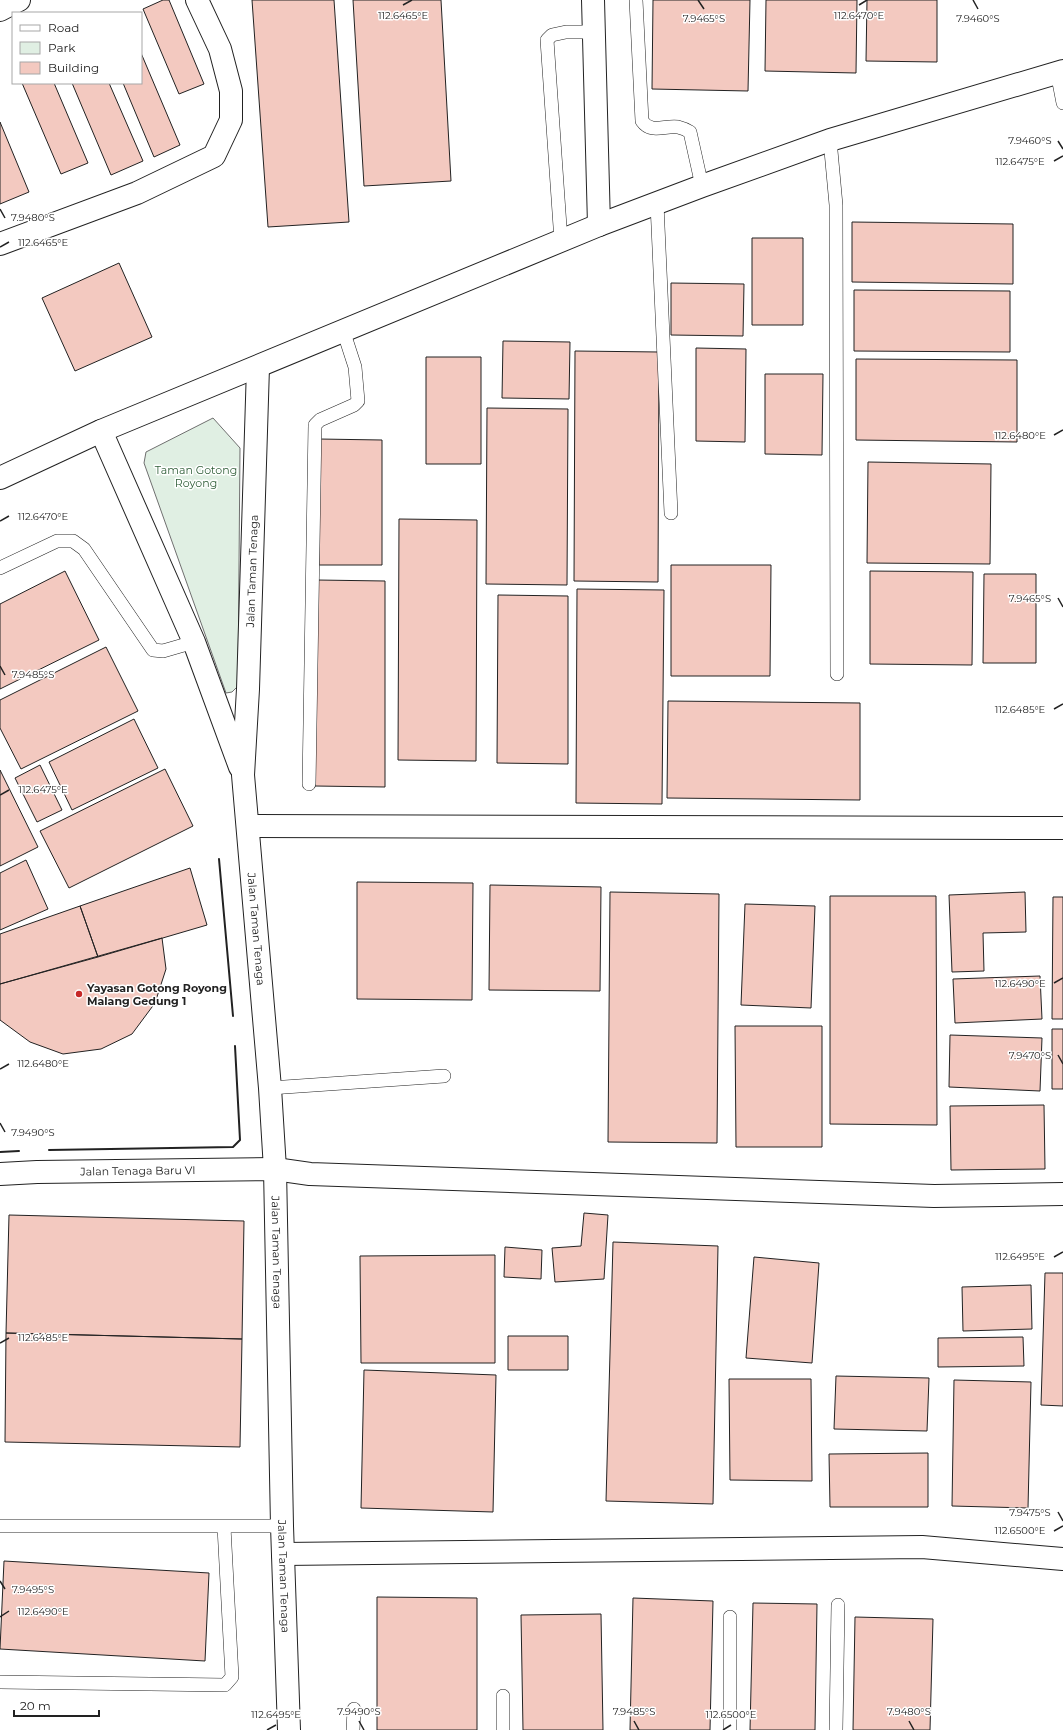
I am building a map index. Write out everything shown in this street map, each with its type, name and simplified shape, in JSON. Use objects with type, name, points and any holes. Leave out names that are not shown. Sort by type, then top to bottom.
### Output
[{"type":"main road","points":[[0,10],[19,0]]},
{"type":"main road","points":[[0,244],[137,192],[214,156],[231,120],[231,91],[220,49],[197,0]]},
{"type":"main road","points":[[593,0],[596,32],[599,225]]},
{"type":"main road","points":[[0,478],[101,431],[599,225],[830,140],[1060,72]]},
{"type":"main road","name":"Jalan Taman Tenaga","points":[[258,366],[249,681],[243,776],[270,1088],[275,1169],[282,1526],[289,1730]]},
{"type":"main road","name":"Jalan Taman Tenaga","points":[[101,431],[194,642],[243,776]]},
{"type":"main road","points":[[248,826],[1063,828]]},
{"type":"main road","name":"Jalan Tenaga Baru VI","points":[[0,1174],[37,1172],[275,1169],[310,1174],[934,1196],[1063,1194]]},
{"type":"main road","points":[[283,1554],[922,1547],[1063,1559]]},
{"type":"lane","points":[[636,0],[642,121],[645,126],[652,128],[679,127],[690,132],[702,186]]},
{"type":"lane","points":[[561,241],[547,40],[552,35],[566,32],[596,32]]},
{"type":"lane","points":[[1060,72],[1063,103]]},
{"type":"lane","points":[[830,140],[836,213],[837,674]]},
{"type":"lane","points":[[657,204],[671,512]]},
{"type":"lane","points":[[309,784],[314,425],[320,420],[354,405],[358,401],[355,367],[343,330]]},
{"type":"lane","points":[[0,568],[57,541],[73,541],[84,549],[153,650],[163,651],[194,642]]},
{"type":"lane","points":[[270,1088],[444,1076]]},
{"type":"lane","points":[[0,1526],[282,1526]]},
{"type":"lane","points":[[0,1682],[225,1685],[232,1677],[224,1527]]},
{"type":"lane","points":[[836,1730],[838,1605]]},
{"type":"lane","points":[[730,1617],[730,1730]]},
{"type":"lane","points":[[503,1696],[503,1730]]},
{"type":"lane","points":[[353,1730],[354,1709]]},
{"type":"green space","name":"Taman Gotong Royong","points":[[213,418],[240,448],[238,686],[232,692],[226,693],[144,463],[146,452]]},
{"type":"building","points":[[163,0],[169,0],[204,84],[179,94],[143,9]]},
{"type":"building","points":[[252,0],[334,0],[349,222],[268,227]]},
{"type":"building","points":[[353,0],[441,0],[451,181],[364,186]]},
{"type":"building","points":[[653,0],[750,0],[748,91],[652,89]]},
{"type":"building","points":[[766,0],[857,0],[856,73],[765,71]]},
{"type":"building","points":[[867,0],[937,0],[937,62],[866,61]]},
{"type":"building","points":[[142,55],[180,145],[154,157],[123,84],[142,84]]},
{"type":"building","points":[[22,84],[54,84],[88,163],[61,174]]},
{"type":"building","points":[[72,84],[109,84],[143,161],[111,175]]},
{"type":"building","points":[[0,122],[29,192],[0,204]]},
{"type":"building","points":[[852,222],[1013,224],[1013,284],[852,282]]},
{"type":"building","points":[[752,238],[803,238],[803,325],[752,325]]},
{"type":"building","points":[[119,263],[152,337],[75,371],[42,298]]},
{"type":"building","points":[[671,283],[744,284],[743,336],[671,335]]},
{"type":"building","points":[[854,290],[1010,291],[1010,352],[854,351]]},
{"type":"building","points":[[503,341],[570,342],[569,399],[502,398]]},
{"type":"building","points":[[696,348],[746,349],[745,442],[696,441]]},
{"type":"building","points":[[575,351],[659,352],[658,582],[574,581]]},
{"type":"building","points":[[426,357],[481,357],[481,464],[426,464]]},
{"type":"building","points":[[856,359],[1017,360],[1017,442],[856,440]]},
{"type":"building","points":[[765,374],[823,374],[822,455],[765,454]]},
{"type":"building","points":[[487,408],[568,409],[567,585],[486,584]]},
{"type":"building","points":[[319,439],[382,440],[382,565],[319,565]]},
{"type":"building","points":[[868,462],[991,464],[990,564],[867,563]]},
{"type":"building","points":[[399,519],[477,520],[476,761],[398,760]]},
{"type":"building","points":[[671,565],[771,565],[770,676],[671,676]]},
{"type":"building","points":[[65,571],[99,640],[0,689],[0,604]]},
{"type":"building","points":[[870,571],[973,572],[972,665],[870,664]]},
{"type":"building","points":[[984,574],[1036,574],[1036,663],[983,663]]},
{"type":"building","points":[[317,580],[385,581],[385,787],[315,786]]},
{"type":"building","points":[[577,589],[664,590],[662,804],[576,803]]},
{"type":"building","points":[[498,595],[568,596],[568,764],[497,763]]},
{"type":"building","points":[[106,647],[138,711],[21,769],[0,728],[0,700]]},
{"type":"building","points":[[668,701],[860,703],[860,800],[667,798]]},
{"type":"building","points":[[134,719],[158,768],[72,810],[49,762]]},
{"type":"building","points":[[40,765],[62,810],[37,822],[15,778]]},
{"type":"building","points":[[165,769],[193,826],[69,888],[40,831]]},
{"type":"building","points":[[0,770],[38,847],[0,866]]},
{"type":"building","points":[[26,860],[48,909],[0,930],[0,873]]},
{"type":"building","points":[[190,868],[207,925],[98,957],[80,906]]},
{"type":"building","points":[[357,882],[473,883],[472,1000],[357,999]]},
{"type":"building","points":[[490,885],[601,887],[600,991],[489,990]]},
{"type":"building","points":[[610,892],[719,894],[717,1143],[608,1142]]},
{"type":"building","points":[[1025,892],[1026,932],[983,933],[984,971],[952,972],[949,895]]},
{"type":"building","points":[[830,896],[936,896],[937,1125],[830,1124]]},
{"type":"building","points":[[1053,897],[1063,897],[1063,1019],[1052,1019]]},
{"type":"building","points":[[745,904],[815,906],[811,1008],[741,1005]]},
{"type":"building","points":[[80,906],[98,957],[0,984],[0,934]]},
{"type":"building","name":"Yayasan Gotong Royong Malang Gedung 1","points":[[162,938],[166,969],[155,1003],[132,1034],[101,1049],[63,1054],[30,1042],[0,1020],[0,984]]},
{"type":"building","points":[[1040,976],[1042,1019],[955,1023],[953,979]]},
{"type":"building","points":[[735,1026],[822,1026],[822,1147],[736,1147]]},
{"type":"building","points":[[1052,1029],[1063,1029],[1063,1089],[1052,1089]]},
{"type":"building","points":[[950,1035],[1042,1038],[1040,1091],[949,1087]]},
{"type":"building","points":[[1044,1105],[1045,1169],[951,1170],[950,1106]]},
{"type":"building","points":[[584,1213],[608,1215],[604,1279],[555,1282],[552,1248],[581,1246]]},
{"type":"building","points":[[9,1215],[244,1221],[242,1339],[6,1333]]},
{"type":"building","points":[[613,1242],[718,1246],[713,1504],[606,1501]]},
{"type":"building","points":[[505,1247],[542,1250],[541,1279],[504,1277]]},
{"type":"building","points":[[495,1255],[495,1363],[361,1363],[360,1256]]},
{"type":"building","points":[[754,1257],[819,1263],[812,1363],[746,1358]]},
{"type":"building","points":[[1045,1273],[1063,1273],[1063,1406],[1041,1405]]},
{"type":"building","points":[[1031,1285],[1032,1329],[963,1331],[962,1287]]},
{"type":"building","points":[[6,1333],[242,1339],[240,1447],[5,1442]]},
{"type":"building","points":[[508,1336],[568,1336],[568,1370],[508,1370]]},
{"type":"building","points":[[1023,1337],[1024,1366],[938,1367],[938,1338]]},
{"type":"building","points":[[364,1370],[496,1375],[493,1512],[361,1508]]},
{"type":"building","points":[[836,1376],[929,1378],[927,1431],[834,1429]]},
{"type":"building","points":[[729,1379],[811,1379],[812,1481],[730,1480]]},
{"type":"building","points":[[954,1380],[1031,1382],[1028,1508],[952,1506]]},
{"type":"building","points":[[928,1453],[928,1507],[830,1507],[829,1454]]},
{"type":"building","points":[[4,1561],[209,1573],[205,1661],[0,1649]]},
{"type":"building","points":[[377,1597],[477,1598],[477,1730],[377,1730]]},
{"type":"building","points":[[633,1598],[713,1601],[710,1730],[630,1730]]},
{"type":"building","points":[[753,1603],[817,1604],[815,1730],[750,1730]]},
{"type":"building","points":[[601,1614],[603,1730],[523,1730],[521,1615]]},
{"type":"building","points":[[855,1617],[933,1619],[930,1730],[853,1730]]},
{"type":"wall","points":[[219,859],[233,1016]]},
{"type":"wall","points":[[49,1150],[233,1147],[240,1140],[235,1046]]},
{"type":"wall","points":[[0,1152],[19,1151]]},
{"type":"place","name":"Yayasan Gotong Royong Malang Gedung 1","points":[[79,994]]}]
